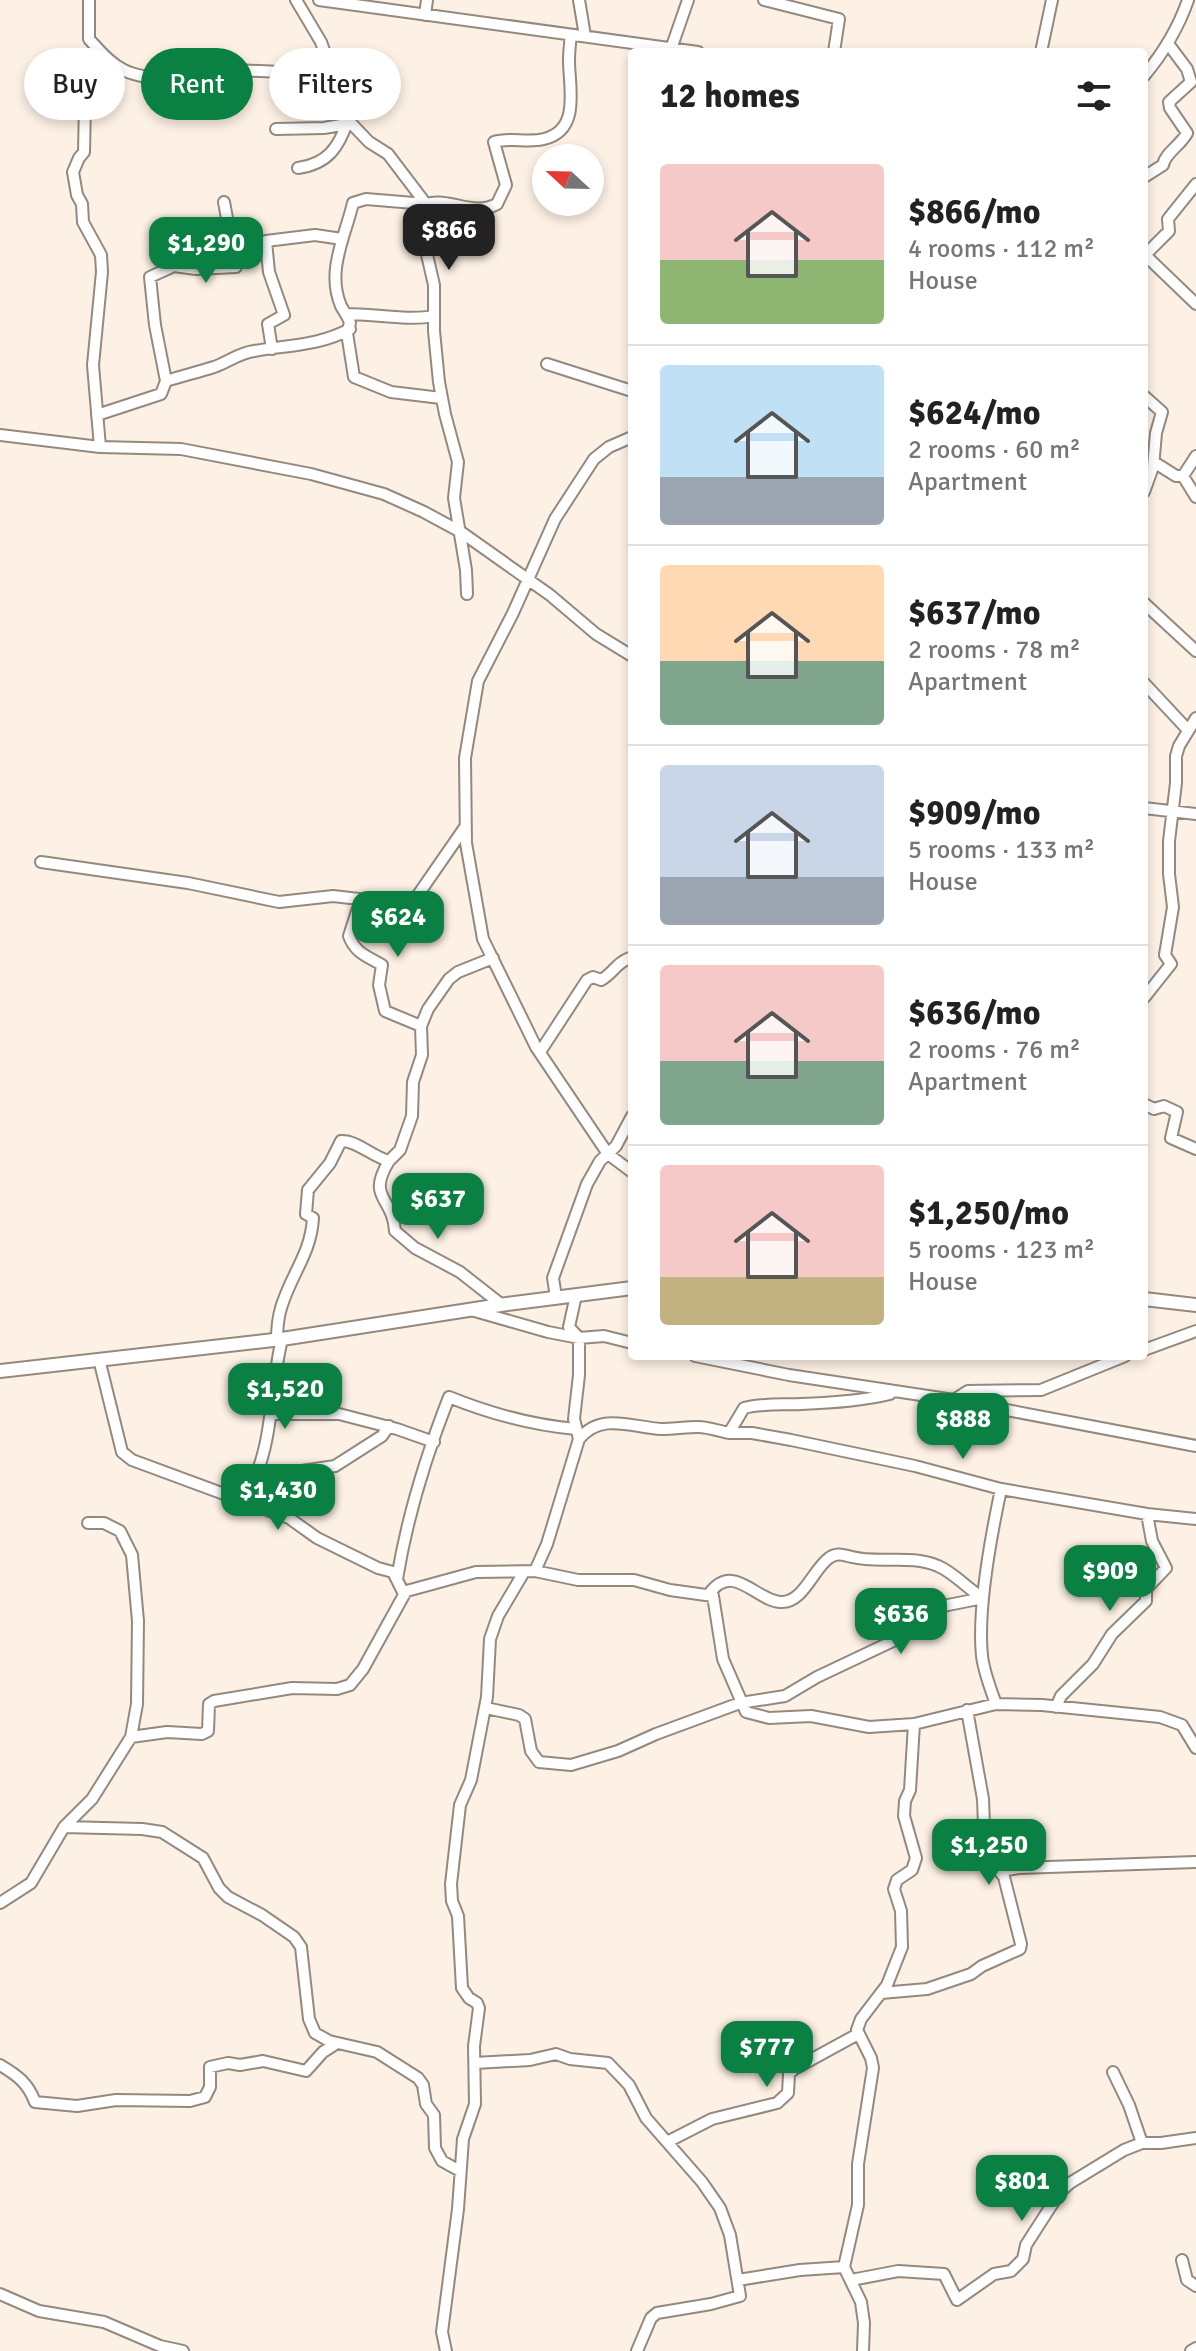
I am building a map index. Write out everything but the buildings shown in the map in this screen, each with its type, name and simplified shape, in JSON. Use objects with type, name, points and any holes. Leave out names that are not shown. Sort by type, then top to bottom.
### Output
[{"type":"street","points":[[89,0],[89,39],[97,48]]},
{"type":"street","points":[[296,0],[323,48]]},
{"type":"street","points":[[319,0],[664,48]]},
{"type":"street","points":[[425,15],[427,0]]},
{"type":"street","points":[[579,0],[585,36]]},
{"type":"street","points":[[671,48],[688,0]]},
{"type":"street","points":[[764,0],[839,19],[835,48]]},
{"type":"street","points":[[1042,48],[1052,0]]},
{"type":"street","points":[[1148,70],[1169,45],[1188,0]]},
{"type":"street","points":[[441,398],[391,392],[357,380],[347,333],[350,329],[347,314],[342,308],[335,283],[336,261],[353,203],[358,200],[433,202],[478,210],[497,204],[506,185],[494,142],[546,138],[567,124],[572,96],[569,60],[571,35]]},
{"type":"street","points":[[1148,174],[1163,165],[1164,158],[1192,136],[1170,108],[1169,102],[1191,82],[1187,69],[1169,45]]},
{"type":"street","points":[[85,120],[84,152],[73,172],[82,204],[83,222],[101,255],[93,365],[100,447]]},
{"type":"street","points":[[298,168],[310,167],[329,158],[340,143],[348,122]]},
{"type":"street","points":[[276,129],[348,122],[369,142],[388,154],[426,204],[425,246],[434,285],[441,398],[458,462],[454,498],[467,594]]},
{"type":"street","points":[[1148,250],[1169,231],[1168,219],[1195,186]]},
{"type":"street","points":[[97,415],[161,394],[166,381],[150,277],[174,266],[196,269],[236,267],[224,202]]},
{"type":"street","points":[[272,349],[268,324],[284,315],[269,272],[266,241],[315,235],[342,239]]},
{"type":"street","points":[[1148,258],[1196,304]]},
{"type":"street","points":[[347,314],[434,316]]},
{"type":"street","points":[[166,381],[236,356],[329,339],[350,329]]},
{"type":"street","points":[[547,364],[628,390]]},
{"type":"street","points":[[1148,400],[1162,412],[1148,481]]},
{"type":"street","points":[[0,435],[100,447],[181,449],[311,474],[384,494],[461,532],[550,595],[596,634],[628,654]]},
{"type":"street","points":[[628,439],[609,447],[594,459],[555,519],[485,665],[474,695],[465,758],[466,843],[483,939],[540,1052],[608,1154],[628,1169]]},
{"type":"street","points":[[1183,476],[1196,456]]},
{"type":"street","points":[[1153,467],[1157,464],[1176,476],[1183,476]]},
{"type":"street","points":[[1183,476],[1196,497]]},
{"type":"street","points":[[1148,607],[1196,651]]},
{"type":"street","points":[[1148,687],[1187,729]]},
{"type":"street","points":[[1148,993],[1171,964],[1165,955],[1173,907],[1169,874],[1176,756],[1187,729],[1196,718]]},
{"type":"street","points":[[1148,808],[1196,814]]},
{"type":"street","points":[[41,862],[188,883],[279,902],[333,896],[411,905],[466,825]]},
{"type":"street","points":[[361,899],[349,936],[351,942],[362,955],[382,965],[379,985],[385,1011],[421,1026]]},
{"type":"street","points":[[493,958],[458,972],[449,979],[428,1009],[421,1026],[422,1055],[413,1082],[412,1116],[400,1150],[389,1161],[378,1185],[379,1193],[394,1214],[395,1231],[415,1248],[460,1272],[502,1305]]},
{"type":"street","points":[[540,1052],[587,980],[593,977],[601,980],[614,965],[628,959]]},
{"type":"street","points":[[1148,1106],[1154,1109],[1164,1106],[1177,1112],[1171,1138],[1196,1149]]},
{"type":"street","points":[[556,1297],[553,1278],[586,1194],[587,1184],[600,1161],[616,1146],[628,1124]]},
{"type":"street","points":[[255,1478],[266,1444],[281,1305],[312,1238],[313,1218],[306,1214],[309,1187],[330,1163],[341,1141],[348,1141],[389,1161]]},
{"type":"street","points":[[0,1371],[279,1340],[628,1288]]},
{"type":"street","points":[[446,2351],[442,2332],[458,2209],[463,2139],[475,2104],[474,2046],[479,2008],[462,1988],[458,1916],[452,1901],[451,1884],[460,1805],[471,1780],[486,1708],[490,1639],[498,1616],[547,1544],[578,1434],[574,1419],[579,1338],[569,1327],[576,1295]]},
{"type":"street","points":[[1148,1299],[1196,1305]]},
{"type":"street","points":[[470,1310],[579,1338],[604,1336],[628,1342]]},
{"type":"street","points":[[1148,1349],[1196,1331]]},
{"type":"street","points":[[99,1359],[122,1452],[132,1460],[289,1518],[329,1544],[393,1572],[401,1592],[405,1593]]},
{"type":"street","points":[[715,1360],[789,1375],[954,1400],[1196,1446]]},
{"type":"street","points":[[954,1400],[968,1391],[1041,1390],[1115,1360]]},
{"type":"street","points":[[729,1433],[744,1408],[755,1405],[867,1400],[897,1392]]},
{"type":"street","points":[[397,1582],[417,1484],[449,1397],[490,1413],[578,1434],[602,1423],[620,1422],[660,1429],[703,1427],[729,1433],[752,1433],[869,1456],[1001,1489],[1147,1514],[1196,1519]]},
{"type":"street","points":[[270,1414],[339,1414],[389,1426],[434,1442]]},
{"type":"street","points":[[236,1499],[255,1478],[267,1471],[295,1472],[335,1466],[382,1436],[389,1426]]},
{"type":"street","points":[[996,1704],[982,1655],[983,1598],[1001,1489]]},
{"type":"street","points":[[1056,1707],[1061,1696],[1093,1664],[1112,1634],[1146,1601],[1146,1589],[1166,1568],[1152,1541],[1147,1514]]},
{"type":"street","points":[[0,1903],[31,1883],[64,1827],[92,1799],[131,1737],[137,1704],[138,1621],[132,1555],[120,1531],[104,1523],[88,1523]]},
{"type":"street","points":[[709,1594],[714,1587],[732,1581],[781,1602],[792,1600],[827,1559],[841,1554],[883,1562],[902,1560],[929,1563],[948,1571],[983,1598]]},
{"type":"street","points":[[131,1737],[167,1732],[202,1734],[208,1731],[209,1704],[214,1701],[292,1688],[337,1689],[350,1685],[363,1669],[405,1593],[476,1572],[530,1571],[578,1580],[634,1580],[670,1590],[713,1596],[723,1659],[746,1712],[769,1718],[811,1716],[869,1727],[914,1724],[996,1704],[1056,1707],[1160,1717],[1182,1725],[1196,1748]]},
{"type":"street","points":[[486,1708],[525,1719],[531,1751],[539,1762],[571,1765],[618,1751],[740,1703],[785,1696],[817,1677],[893,1641],[928,1609],[952,1607],[983,1598]]},
{"type":"street","points":[[881,1993],[927,1989],[971,1974],[1020,1949],[1001,1871],[993,1863],[984,1825],[983,1799],[967,1710]]},
{"type":"street","points":[[863,2351],[861,2302],[844,2267],[858,2205],[858,2164],[873,2068],[858,2034],[861,2019],[895,1969],[902,1947],[901,1911],[894,1889],[895,1882],[912,1870],[916,1858],[904,1816],[910,1790],[914,1724]]},
{"type":"street","points":[[64,1827],[154,1830],[171,1837],[203,1858],[219,1888],[228,1897],[294,1937],[301,1947],[309,2019],[315,2033],[337,2043],[377,2052],[418,2078],[423,2085],[426,2104],[434,2115],[435,2148],[442,2161],[460,2171]]},
{"type":"street","points":[[1001,1871],[1196,1862]]},
{"type":"street","points":[[667,2142],[712,2119],[777,2103],[788,2093],[789,2074],[794,2069],[858,2034]]},
{"type":"street","points":[[0,2065],[29,2087],[35,2102],[77,2106],[116,2100],[190,2101],[205,2097],[210,2087],[210,2067],[263,2061],[306,2071],[323,2052],[337,2043]]},
{"type":"street","points":[[475,2063],[530,2060],[556,2054],[570,2059],[608,2063],[629,2085],[642,2112],[702,2182],[720,2208],[730,2235],[740,2296],[657,2313],[651,2318],[637,2351]]},
{"type":"street","points":[[1113,2072],[1134,2116],[1142,2143]]},
{"type":"street","points":[[851,2280],[898,2271],[944,2274],[957,2300],[994,2274],[1011,2271],[1023,2259],[1026,2245],[1060,2192],[1070,2183],[1124,2150],[1142,2143],[1196,2138]]},
{"type":"street","points":[[1182,2260],[1187,2280],[1196,2286]]},
{"type":"street","points":[[738,2280],[844,2267]]},
{"type":"street","points":[[0,2294],[39,2311],[104,2322],[160,2346],[183,2351]]},
{"type":"street","points":[[1191,2351],[1196,2348]]}]
